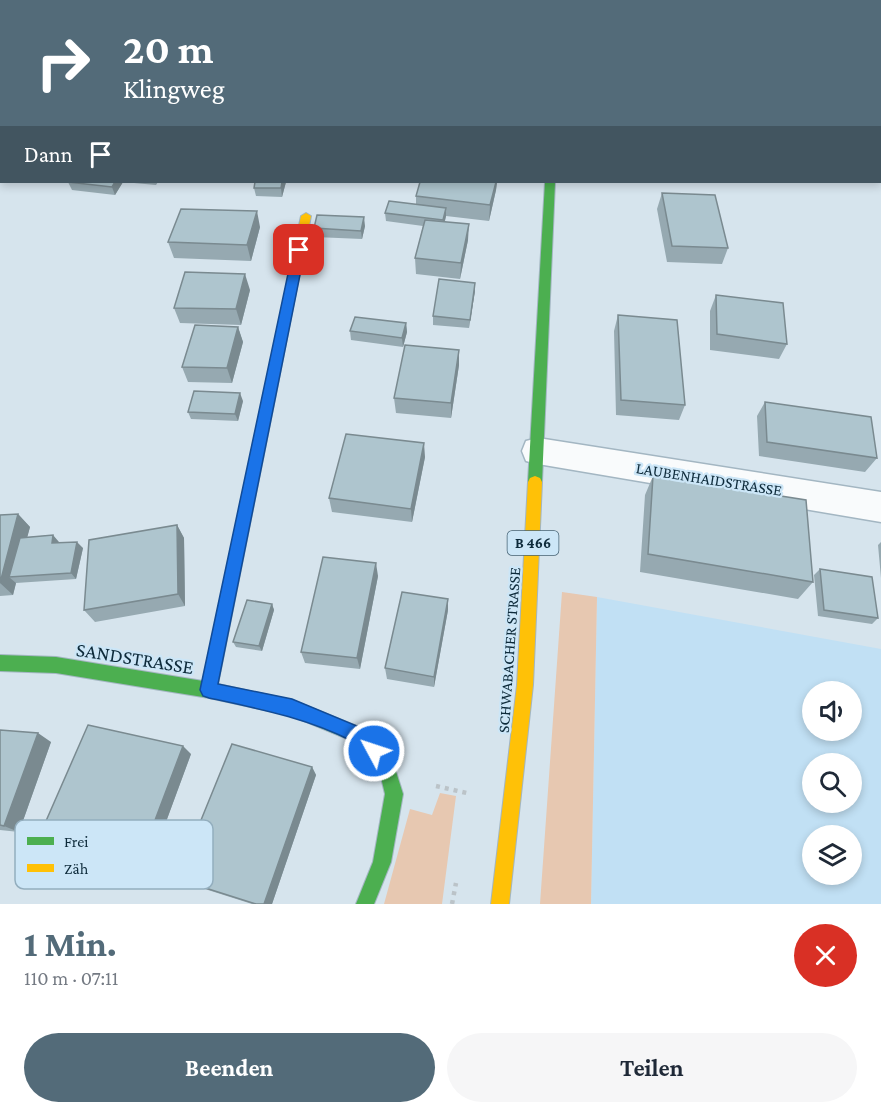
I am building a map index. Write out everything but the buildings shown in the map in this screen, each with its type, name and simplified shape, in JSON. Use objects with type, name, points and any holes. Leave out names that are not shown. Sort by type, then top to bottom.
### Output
[{"type":"street","name":"SCHWABACHER STRASSE","points":[[500,904],[525,685],[550,183]]},
{"type":"street","points":[[209,690],[306,216]]},
{"type":"street","name":"LAUBENHAIDSTRASSE","points":[[538,451],[881,507]]},
{"type":"street","name":"SANDSTRASSE","points":[[0,663],[56,665],[209,690],[292,708],[363,737],[386,765],[394,794],[382,862],[365,904]]},
{"type":"shaded area","points":[[562,592],[597,597],[591,904],[540,904]]},
{"type":"shaded area","points":[[597,597],[881,649],[881,904],[591,904]]},
{"type":"shaded area","points":[[440,793],[456,796],[442,904],[384,904],[410,809],[432,815]]},
{"type":"traffic: fast","points":[[535,482],[550,183]]},
{"type":"traffic: fast","points":[[209,690],[270,394]]},
{"type":"traffic: fast","points":[[0,663],[56,665],[209,690],[292,708],[363,737],[386,765],[394,794],[382,862],[365,904]]},
{"type":"traffic: slow","points":[[270,394],[306,216]]},
{"type":"traffic: slow","points":[[500,904],[525,685],[535,482]]},
{"type":"route","points":[[299,250],[209,690],[292,708],[363,737],[374,751]]}]
